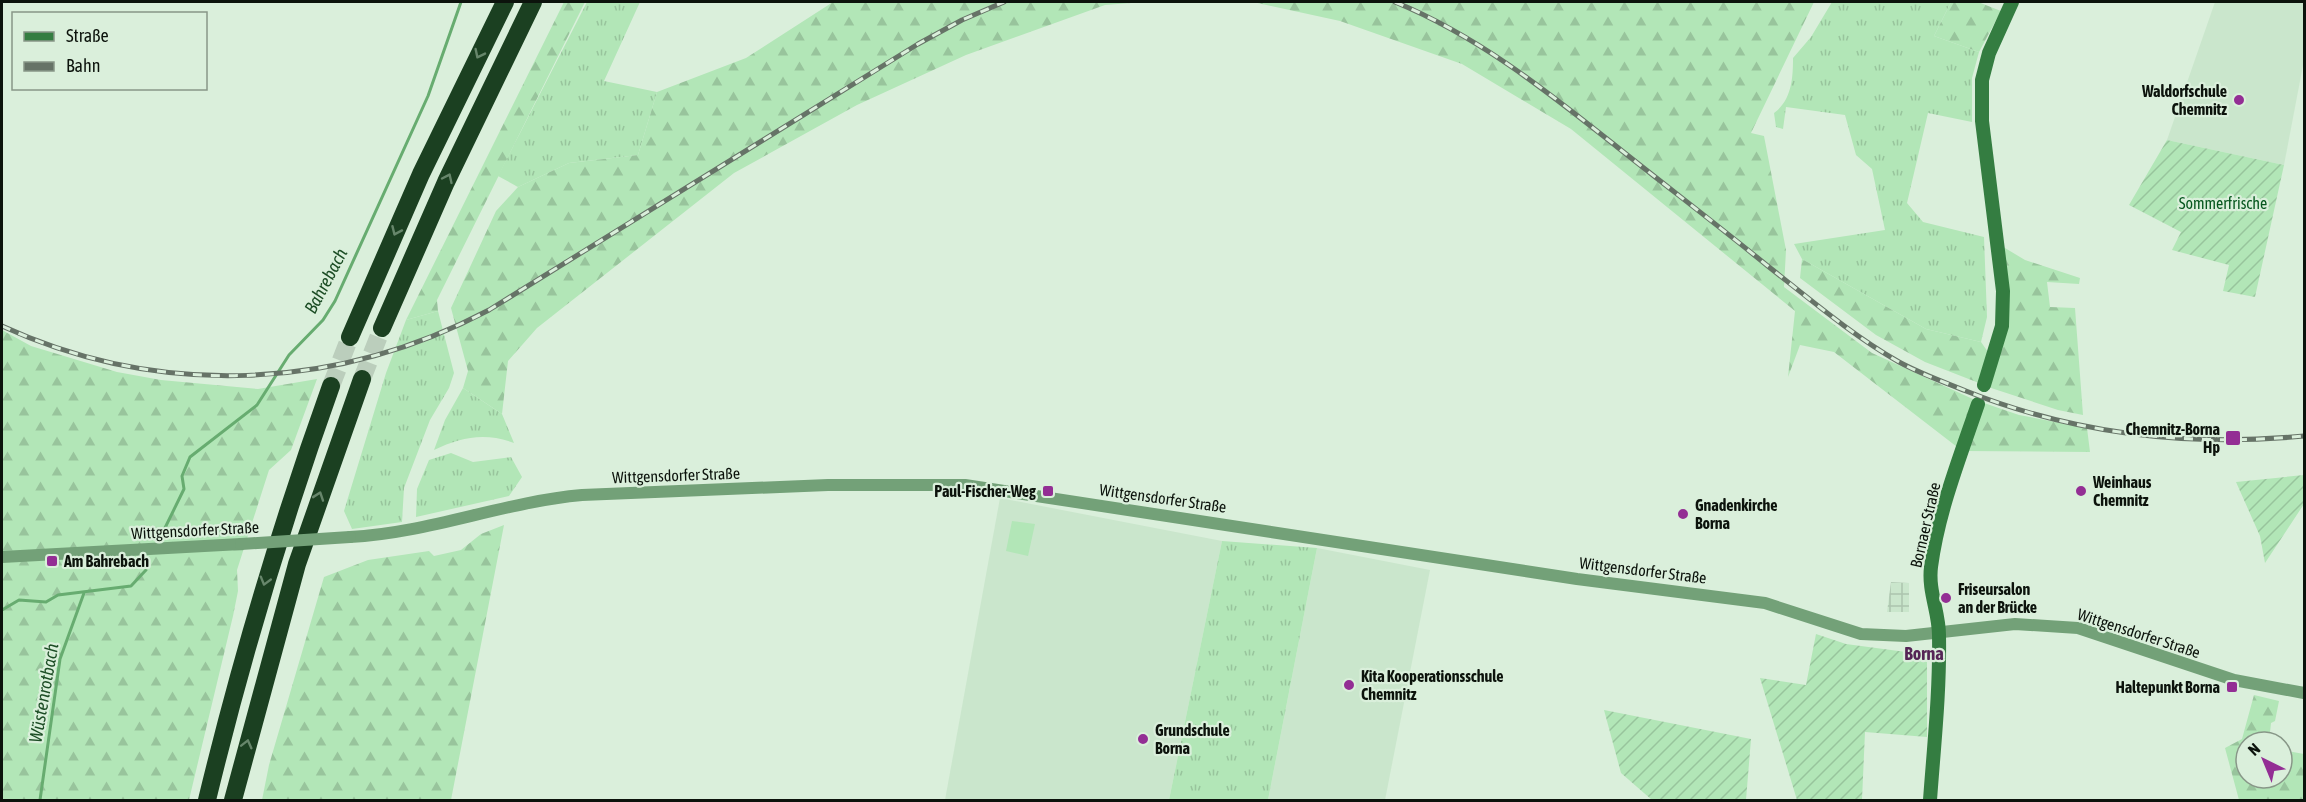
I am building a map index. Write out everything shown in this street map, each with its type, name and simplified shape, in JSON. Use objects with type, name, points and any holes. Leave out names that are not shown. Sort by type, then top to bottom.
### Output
[{"type":"highway","points":[[350,337],[421,174],[505,2]]},
{"type":"highway","points":[[382,328],[446,182],[533,2]]},
{"type":"highway","points":[[233,801],[297,564],[362,379]]},
{"type":"highway","points":[[207,801],[229,707],[268,571],[332,386]]},
{"type":"main road","points":[[1984,385],[2002,326],[2003,291],[1982,121],[1982,80],[1986,60],[2012,2]]},
{"type":"main road","name":"Bornaer Straße","points":[[1930,801],[1939,684],[1939,632],[1930,578],[1933,552],[1949,491],[1978,404]]},
{"type":"street","name":"Wittgensdorfer Straße","points":[[2,557],[241,544],[407,531],[542,500],[582,495],[828,485],[964,485],[1543,574],[1765,603],[1861,634],[1894,636],[2014,624],[2078,628],[2234,680],[2304,693]]},
{"type":"shaded area","name":"Waldorfschule Chemnitz","points":[[2215,2],[2304,2],[2304,60],[2284,165],[2167,140]]},
{"type":"shaded area","points":[[1000,498],[1222,541],[1169,800],[945,800]]},
{"type":"shaded area","name":"Kita Kooperationsschule Chemnitz","points":[[1317,548],[1430,570],[1385,800],[1268,800]]},
{"type":"shaded area","points":[[1891,582],[1909,583],[1909,612],[1887,612]]},
{"type":"green space","points":[[564,2],[585,2],[437,300],[438,311],[406,320]]},
{"type":"green space","points":[[587,2],[640,2],[604,81],[657,92],[638,155],[569,163],[518,187],[498,176]]},
{"type":"green space","points":[[833,2],[1144,2],[1105,5],[966,55],[857,105],[734,173],[537,328],[508,361],[502,414],[463,388],[468,371],[451,308],[496,211],[518,187],[569,163],[638,155],[657,92],[746,58]]},
{"type":"green space","points":[[1253,2],[1814,2],[1751,133],[1764,136],[1786,250],[1784,287],[1872,353],[1975,400],[1961,450],[1834,352],[1800,345],[1788,377],[1795,311],[1571,129],[1462,64],[1340,21]]},
{"type":"green space","points":[[1832,2],[1951,2],[1934,36],[1979,52],[1972,78],[1972,122],[1928,113],[1907,203],[1923,222],[1984,237],[1987,317],[1981,342],[1926,329],[1802,259],[1794,244],[1885,230],[1872,169],[1856,155],[1845,115],[1786,107],[1783,129],[1776,127],[1774,113],[1785,102],[1788,95],[1792,80],[1793,58],[1811,37]]},
{"type":"green space","points":[[1951,2],[1978,2],[2001,11],[1979,52],[1934,36]]},
{"type":"green space","name":"Sommerfrische","points":[[2167,140],[2284,165],[2255,297],[2223,291],[2229,265],[2172,250],[2181,232],[2129,205]]},
{"type":"green space","points":[[2000,245],[2025,260],[2080,278],[2079,284],[2047,282],[2050,307],[2075,308],[2083,415],[2058,410],[1988,387],[2005,325]]},
{"type":"green space","points":[[1802,259],[1926,329],[1981,342],[1988,352],[1979,383],[1925,362],[1876,335],[1800,278]]},
{"type":"green space","points":[[438,311],[454,373],[449,388],[430,420],[404,488],[402,522],[352,529],[344,511],[386,373],[406,320]]},
{"type":"green space","points":[[2,330],[31,346],[117,372],[161,380],[258,389],[317,379],[291,450],[269,470],[237,570],[238,591],[233,616],[189,800],[2,800]]},
{"type":"green space","points":[[463,388],[502,414],[514,443],[493,438],[473,437],[434,450],[445,420]]},
{"type":"green space","points":[[1984,403],[2019,415],[2087,428],[2090,452],[1964,451]]},
{"type":"green space","points":[[451,453],[473,462],[511,457],[522,477],[509,496],[416,517],[417,489],[429,460]]},
{"type":"green space","points":[[2304,475],[2304,504],[2265,563],[2260,536],[2236,482]]},
{"type":"green space","points":[[1012,521],[1035,524],[1028,556],[1006,551]]},
{"type":"green space","points":[[504,525],[451,800],[262,800],[269,765],[324,577],[368,560],[429,551],[434,556],[461,550],[481,534]]},
{"type":"green space","points":[[1222,541],[1317,548],[1268,800],[1169,800]]},
{"type":"green space","points":[[1816,634],[1846,644],[1906,652],[1927,662],[1927,737],[1865,732],[1862,800],[1797,800],[1760,678],[1806,685]]},
{"type":"green space","points":[[2254,695],[2279,701],[2275,721],[2271,723],[2270,730],[2244,730]]},
{"type":"green space","points":[[1604,710],[1751,739],[1746,800],[1652,800],[1621,773]]},
{"type":"green space","points":[[2234,743],[2234,781],[2225,748]]},
{"type":"green space","points":[[2294,752],[2304,754],[2304,800],[2239,800],[2236,790],[2294,790]]},
{"type":"waterway","name":"Bahrebach","points":[[162,534],[184,489],[182,476],[190,457],[257,405],[289,355],[323,320],[335,301],[428,96],[461,2]]},
{"type":"waterway","name":"Bahrebach","points":[[2,610],[19,600],[46,602],[58,595],[131,586],[146,570]]},
{"type":"waterway","name":"Wüstenrotbach","points":[[40,800],[60,659],[84,593]]},
{"type":"tunnel","points":[[362,379],[382,328]]},
{"type":"tunnel","points":[[331,386],[350,337]]},
{"type":"railway","points":[[2,326],[62,349],[123,365],[185,374],[247,375],[309,370],[370,357],[431,337],[489,310],[918,44],[962,20],[1004,2]]},
{"type":"railway","points":[[1395,2],[1456,32],[1513,68],[1832,317],[1899,362],[2007,406],[2090,427],[2132,434],[2218,440],[2304,436]]},
{"type":"place","name":"Waldorfschule Chemnitz","points":[[2239,100]]},
{"type":"place","name":"Chemnitz-Borna Hp","points":[[2233,438]]},
{"type":"place","name":"Paul-Fischer-Weg","points":[[1048,491]]},
{"type":"place","name":"Weinhaus Chemnitz","points":[[2081,491]]},
{"type":"place","name":"Gnadenkirche Borna","points":[[1683,514]]},
{"type":"place","name":"Am Bahrebach","points":[[52,561]]},
{"type":"place","name":"Friseursalon an der Brücke","points":[[1946,598]]},
{"type":"place","name":"Kita Kooperationsschule Chemnitz","points":[[1349,685]]},
{"type":"place","name":"Haltepunkt Borna","points":[[2232,687]]},
{"type":"place","name":"Grundschule Borna","points":[[1143,739]]},
{"type":"district","name":"Borna","points":[[1924,654]]}]
